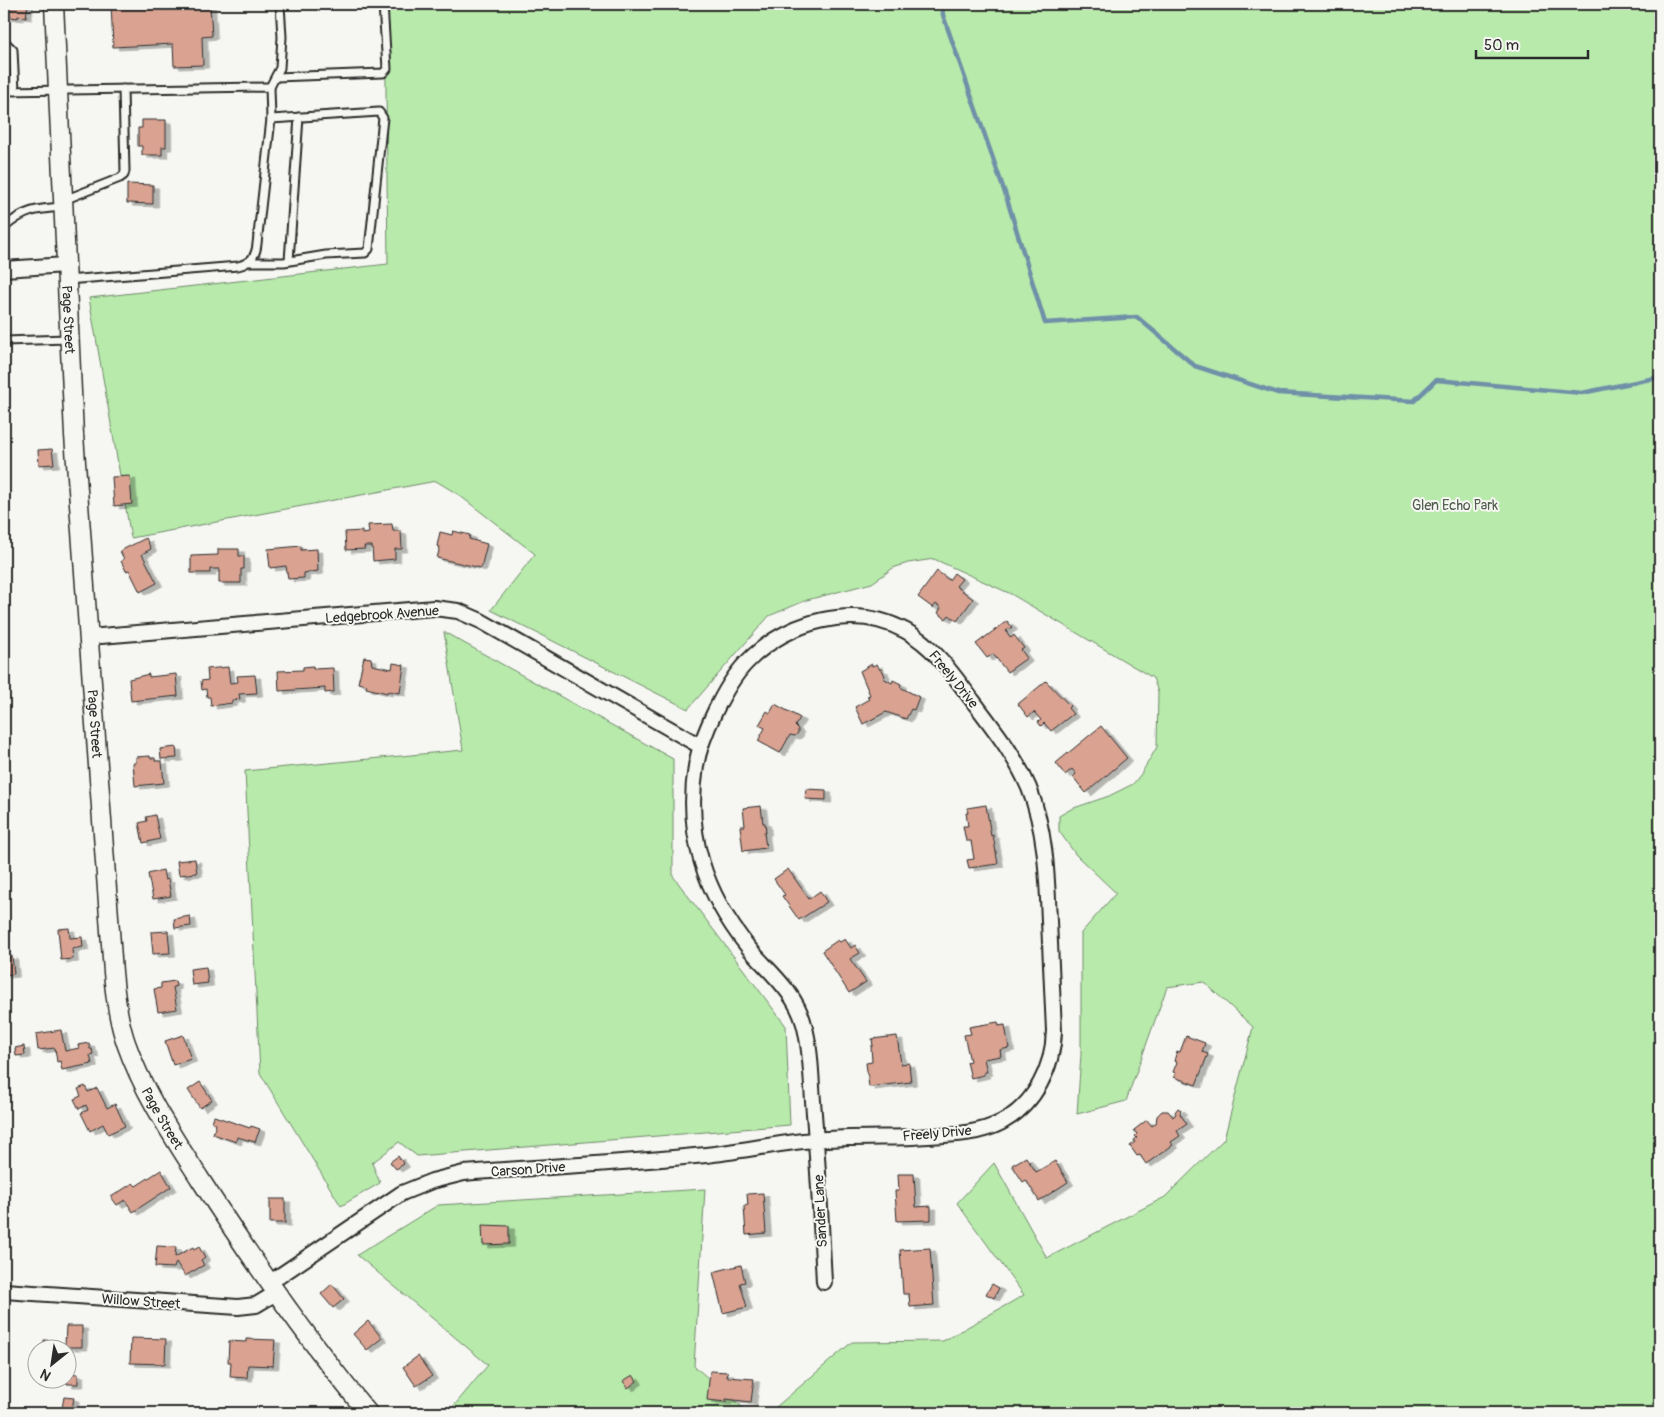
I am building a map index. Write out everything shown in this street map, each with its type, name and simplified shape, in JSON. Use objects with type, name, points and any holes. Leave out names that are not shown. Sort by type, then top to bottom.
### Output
[{"type":"street","name":"Page Street","points":[[54,4],[76,455],[113,972],[122,1032],[140,1078],[158,1113],[242,1244],[341,1381],[368,1413]]},
{"type":"street","points":[[4,269],[67,273]]},
{"type":"street","name":"Ledgebrook Avenue","points":[[89,637],[434,608],[458,612],[487,624],[700,746]]},
{"type":"street","name":"Freely Drive","points":[[856,617],[880,621],[904,630],[921,641],[951,672],[1018,764],[1039,817],[1047,860],[1054,1031],[1052,1055],[1038,1088],[1014,1114],[1000,1122],[981,1129],[936,1136],[816,1140],[808,1046],[798,1006],[784,986],[749,947],[727,918],[708,883],[699,856],[694,823],[693,795],[700,746],[732,682],[746,663],[765,647],[788,632],[811,622],[832,618],[856,617]]},
{"type":"street","name":"Carson Drive","points":[[272,1288],[402,1193],[432,1181],[464,1174],[707,1155],[760,1146],[816,1140]]},
{"type":"street","name":"Sander Lane","points":[[816,1140],[824,1282]]},
{"type":"street","name":"Willow Street","points":[[4,1291],[238,1307],[256,1304],[272,1288]]},
{"type":"lane","points":[[250,262],[256,254],[258,244],[271,119],[270,88],[280,68],[282,37],[280,4]]},
{"type":"lane","points":[[276,77],[386,72],[384,4]]},
{"type":"lane","points":[[4,41],[12,50],[15,91]]},
{"type":"lane","points":[[4,91],[270,88]]},
{"type":"lane","points":[[4,228],[24,213],[64,204],[124,175],[123,89]]},
{"type":"lane","points":[[67,273],[238,266],[250,262],[289,261],[326,255],[365,253],[369,249],[383,118],[379,112],[271,119]]},
{"type":"lane","points":[[289,261],[300,117]]},
{"type":"lane","points":[[4,340],[70,339]]},
{"type":"green space","name":"Glen Echo Park","points":[[385,4],[1660,4],[1660,1413],[769,1413],[852,1342],[943,1341],[1024,1295],[957,1203],[994,1163],[1047,1258],[1165,1197],[1224,1139],[1253,1027],[1204,982],[1167,987],[1126,1101],[1077,1114],[1081,1054],[1081,933],[1116,893],[1076,855],[1059,831],[1059,816],[1071,809],[1109,796],[1133,784],[1141,774],[1157,747],[1158,692],[1153,678],[1011,594],[934,559],[908,563],[893,568],[872,583],[807,600],[769,616],[688,709],[491,610],[535,554],[459,495],[436,481],[131,538],[89,298],[388,264]]},
{"type":"green space","points":[[444,632],[673,759],[673,876],[786,1026],[790,1125],[417,1156],[399,1142],[372,1163],[380,1183],[341,1206],[260,1073],[245,771],[463,750]]},
{"type":"green space","points":[[705,1189],[694,1366],[749,1413],[448,1413],[488,1365],[357,1255],[438,1205]]},
{"type":"building","points":[[4,4],[28,4],[26,17],[4,16]]},
{"type":"building","points":[[111,4],[210,4],[212,36],[202,37],[203,65],[174,66],[173,44],[113,47]]},
{"type":"building","points":[[142,120],[166,120],[166,147],[162,147],[162,155],[142,155],[142,146],[138,146],[138,128],[142,128]]},
{"type":"building","points":[[127,184],[153,185],[153,204],[127,203]]},
{"type":"building","points":[[52,449],[54,464],[39,465],[38,450]]},
{"type":"building","points":[[130,476],[132,504],[114,506],[112,477]]},
{"type":"building","points":[[392,524],[393,531],[401,531],[402,549],[395,549],[395,559],[373,561],[372,546],[364,546],[365,549],[346,550],[345,532],[362,531],[362,534],[369,533],[368,525]]},
{"type":"building","points":[[453,531],[470,535],[469,539],[487,544],[481,568],[437,558],[440,547],[437,546],[440,532],[452,535]]},
{"type":"building","points":[[146,538],[151,549],[142,554],[157,583],[140,592],[129,570],[126,571],[121,561],[124,559],[120,551]]},
{"type":"building","points":[[301,546],[301,550],[317,549],[318,571],[304,573],[304,578],[288,579],[286,566],[270,568],[268,549]]},
{"type":"building","points":[[218,549],[239,549],[239,556],[244,556],[244,569],[241,569],[241,583],[219,583],[219,569],[210,569],[210,573],[191,573],[191,556],[218,555]]},
{"type":"building","points":[[937,571],[949,580],[954,573],[962,579],[956,586],[973,599],[957,621],[949,615],[946,619],[938,613],[941,608],[936,604],[933,608],[918,597]]},
{"type":"building","points":[[1007,621],[1012,627],[1006,631],[1011,638],[1014,635],[1024,648],[1021,650],[1027,658],[1007,672],[993,654],[987,658],[976,644]]},
{"type":"building","points":[[364,657],[371,658],[372,665],[392,669],[393,663],[404,665],[400,693],[388,691],[387,693],[366,688],[367,685],[358,683]]},
{"type":"building","points":[[872,664],[872,666],[877,664],[880,670],[882,669],[885,676],[883,678],[892,683],[893,680],[901,684],[900,687],[919,697],[914,710],[911,709],[906,719],[886,712],[863,724],[855,707],[869,699],[867,696],[870,695],[860,671]]},
{"type":"building","points":[[313,666],[313,669],[333,668],[334,692],[325,693],[325,688],[279,691],[278,671],[303,670],[303,667]]},
{"type":"building","points":[[228,667],[230,683],[238,682],[237,676],[255,675],[257,693],[239,694],[240,699],[232,700],[232,703],[211,706],[210,697],[207,697],[206,689],[202,690],[201,681],[208,680],[207,669]]},
{"type":"building","points":[[149,674],[149,677],[176,674],[178,696],[131,701],[129,679]]},
{"type":"building","points":[[1046,681],[1070,706],[1068,708],[1073,714],[1051,731],[1044,723],[1041,726],[1038,722],[1041,720],[1034,712],[1028,717],[1018,704]]},
{"type":"building","points":[[775,704],[800,718],[795,726],[798,729],[798,733],[795,736],[790,735],[780,753],[758,741],[765,728],[759,725],[767,711],[770,713]]},
{"type":"building","points":[[1101,726],[1127,758],[1086,793],[1073,777],[1076,774],[1072,769],[1065,775],[1056,763]]},
{"type":"building","points":[[176,747],[177,758],[161,759],[160,749]]},
{"type":"building","points":[[150,756],[150,758],[155,758],[155,761],[162,761],[164,783],[135,786],[133,763],[136,763],[136,757]]},
{"type":"building","points":[[806,789],[826,790],[826,800],[805,799]]},
{"type":"building","points":[[986,805],[998,864],[969,868],[967,860],[974,859],[971,841],[966,841],[963,826],[968,826],[967,808]]},
{"type":"building","points":[[761,806],[763,823],[765,823],[766,848],[743,851],[740,826],[745,826],[743,808]]},
{"type":"building","points":[[155,815],[160,839],[143,843],[139,823],[147,821],[146,817]]},
{"type":"building","points":[[195,859],[197,873],[179,875],[177,861]]},
{"type":"building","points":[[788,869],[809,899],[820,891],[827,902],[799,920],[782,896],[785,895],[774,879]]},
{"type":"building","points":[[163,870],[165,880],[168,879],[171,896],[153,899],[148,874]]},
{"type":"building","points":[[190,916],[191,926],[175,928],[174,919]]},
{"type":"building","points":[[69,928],[70,938],[82,937],[83,947],[72,949],[73,959],[61,960],[58,929]]},
{"type":"building","points":[[168,931],[170,953],[153,954],[151,932]]},
{"type":"building","points":[[845,939],[851,948],[855,945],[860,953],[850,959],[866,982],[849,993],[822,951],[838,940],[840,942]]},
{"type":"building","points":[[12,956],[14,974],[4,975],[4,957]]},
{"type":"building","points":[[206,967],[208,983],[192,985],[190,969]]},
{"type":"building","points":[[175,981],[176,986],[173,987],[177,1009],[158,1012],[154,989],[161,988],[161,983]]},
{"type":"building","points":[[998,1022],[999,1026],[1005,1025],[1009,1048],[1000,1050],[1001,1056],[984,1059],[987,1072],[984,1072],[984,1075],[971,1078],[967,1062],[970,1061],[964,1035],[971,1034],[969,1027]]},
{"type":"building","points":[[61,1030],[65,1051],[79,1048],[78,1045],[89,1043],[93,1054],[90,1055],[92,1064],[62,1070],[60,1061],[57,1062],[55,1048],[38,1050],[36,1034]]},
{"type":"building","points":[[183,1035],[191,1059],[173,1065],[165,1041]]},
{"type":"building","points":[[897,1036],[901,1064],[909,1063],[911,1082],[869,1087],[866,1063],[872,1062],[872,1039]]},
{"type":"building","points":[[1186,1036],[1205,1043],[1202,1052],[1208,1054],[1196,1085],[1174,1077],[1176,1073],[1173,1072],[1177,1062],[1174,1061],[1177,1051],[1180,1052]]},
{"type":"building","points":[[24,1046],[25,1055],[16,1056],[15,1048]]},
{"type":"building","points":[[200,1082],[212,1100],[200,1108],[188,1090]]},
{"type":"building","points":[[85,1086],[88,1092],[97,1088],[107,1108],[115,1104],[125,1126],[108,1134],[103,1124],[90,1131],[81,1113],[88,1110],[86,1105],[79,1109],[74,1099],[81,1096],[78,1089]]},
{"type":"building","points":[[1178,1108],[1181,1110],[1180,1114],[1187,1124],[1177,1131],[1180,1136],[1171,1142],[1173,1145],[1146,1164],[1130,1146],[1137,1138],[1134,1130],[1147,1120],[1152,1126],[1156,1123],[1157,1116],[1162,1111],[1168,1111],[1173,1117]]},
{"type":"building","points":[[214,1116],[250,1128],[251,1126],[260,1129],[255,1142],[237,1137],[236,1142],[213,1134],[216,1124],[212,1122]]},
{"type":"building","points":[[398,1156],[404,1164],[396,1169],[390,1162]]},
{"type":"building","points":[[1026,1157],[1036,1172],[1055,1161],[1068,1182],[1039,1201],[1026,1180],[1023,1182],[1012,1165]]},
{"type":"building","points":[[161,1170],[171,1187],[133,1212],[125,1200],[117,1205],[111,1197],[133,1183],[136,1186]]},
{"type":"building","points":[[898,1174],[914,1174],[916,1207],[931,1206],[931,1220],[897,1221],[895,1191],[899,1191]]},
{"type":"building","points":[[763,1193],[766,1233],[746,1235],[744,1206],[748,1205],[747,1194]]},
{"type":"building","points":[[270,1199],[285,1199],[285,1223],[270,1223]]},
{"type":"building","points":[[482,1225],[509,1226],[509,1244],[483,1245]]},
{"type":"building","points":[[157,1246],[176,1247],[175,1257],[193,1247],[194,1250],[199,1247],[205,1257],[201,1260],[204,1265],[185,1276],[176,1262],[174,1268],[155,1267]]},
{"type":"building","points":[[930,1248],[934,1305],[910,1307],[909,1294],[903,1294],[900,1250]]},
{"type":"building","points":[[741,1265],[745,1282],[740,1283],[747,1307],[723,1313],[713,1272]]},
{"type":"building","points":[[332,1284],[344,1299],[333,1308],[321,1294]]},
{"type":"building","points":[[992,1284],[999,1288],[994,1298],[986,1294]]},
{"type":"building","points":[[368,1321],[382,1338],[367,1350],[353,1334]]},
{"type":"building","points":[[66,1326],[82,1326],[82,1347],[78,1347],[78,1340],[65,1340]]},
{"type":"building","points":[[131,1338],[166,1339],[165,1364],[130,1363]]},
{"type":"building","points":[[246,1339],[275,1340],[273,1366],[248,1365],[247,1378],[230,1377],[231,1362],[228,1362],[229,1341],[246,1342]]},
{"type":"building","points":[[418,1356],[432,1376],[416,1386],[403,1367]]},
{"type":"building","points":[[710,1371],[728,1372],[727,1377],[754,1379],[751,1402],[726,1399],[726,1402],[707,1400]]},
{"type":"building","points":[[633,1375],[637,1381],[628,1388],[623,1381]]},
{"type":"building","points":[[64,1397],[74,1398],[72,1409],[62,1408]]},
{"type":"waterway","points":[[942,4],[943,15],[1006,196],[1045,323],[1137,317],[1195,366],[1278,393],[1414,401],[1436,380],[1582,393],[1660,377]]}]
